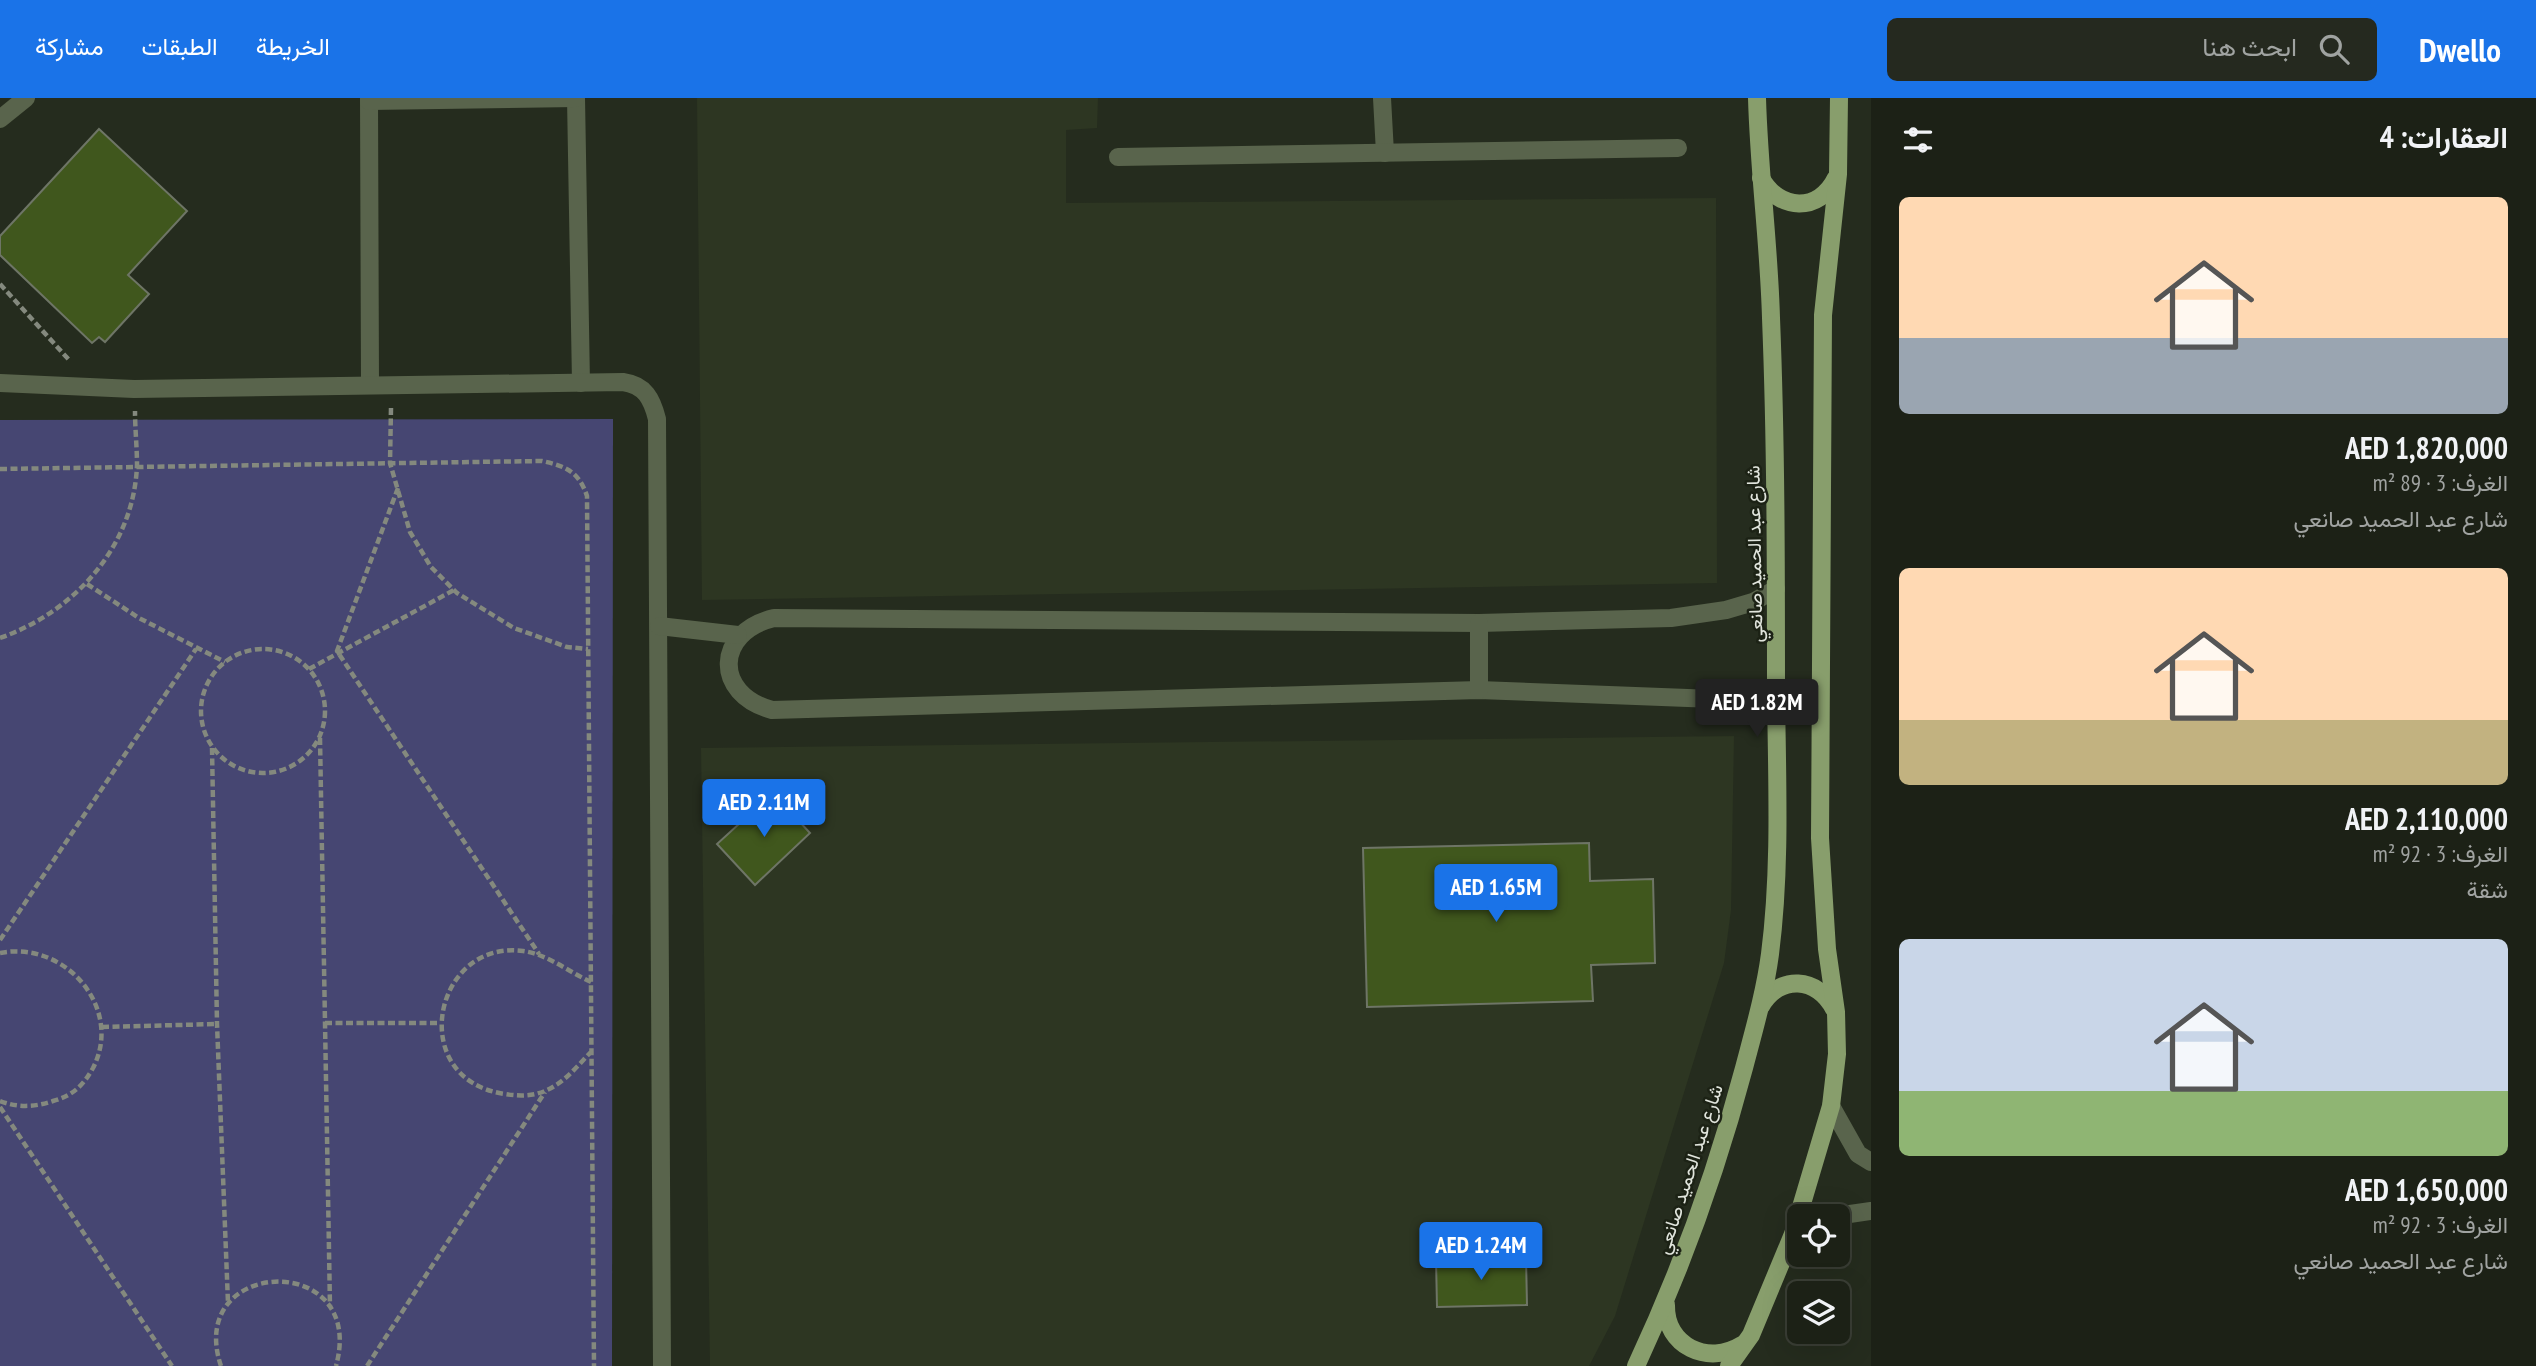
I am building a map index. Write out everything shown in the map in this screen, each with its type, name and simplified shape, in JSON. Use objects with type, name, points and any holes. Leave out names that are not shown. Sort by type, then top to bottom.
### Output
[{"type":"main road","name":"شارع عبد الحميد صانعي","points":[[1636,1366],[1666,1302],[1726,1137],[1759,1011],[1769,956],[1775,898],[1776,590],[1772,321],[1769,257],[1759,175],[1757,98]]},
{"type":"main road","points":[[1804,1204],[1831,1106],[1836,1054],[1836,1012],[1826,949],[1819,838],[1823,315],[1838,174],[1839,98]]},
{"type":"main road","points":[[1759,175],[1775,196],[1782,201],[1799,205],[1816,201],[1830,190],[1838,174]]},
{"type":"main road","points":[[1759,1011],[1767,995],[1781,985],[1798,982],[1815,986],[1828,997],[1836,1012]]},
{"type":"main road","points":[[1729,1366],[1751,1335],[1787,1253]]},
{"type":"main road","points":[[1666,1302],[1666,1320],[1673,1338],[1686,1350],[1704,1357],[1722,1356],[1739,1348],[1751,1335]]},
{"type":"street","points":[[0,119],[26,98]]},
{"type":"street","points":[[370,385],[369,100],[576,98],[581,383]]},
{"type":"street","points":[[1382,98],[1385,153]]},
{"type":"street","points":[[1118,157],[1678,148]]},
{"type":"street","points":[[0,383],[134,389],[581,383],[634,384],[648,394],[657,419],[662,1366]]},
{"type":"street","points":[[1776,590],[1753,602],[1726,610],[1671,618],[1479,623],[774,618],[755,623],[738,635],[730,653],[729,673],[737,692],[752,705],[772,710],[1479,690],[1714,699],[1745,705],[1776,718]]},
{"type":"street","points":[[1479,623],[1479,690]]},
{"type":"street","points":[[659,626],[738,635]]},
{"type":"street","points":[[1831,1106],[1858,1154],[1871,1162]]},
{"type":"street","points":[[1850,1214],[1871,1211]]},
{"type":"path","points":[[0,284],[94,387]]},
{"type":"path","points":[[391,385],[390,463],[410,532],[431,567],[454,590],[484,613],[514,628],[567,647],[588,649]]},
{"type":"path","points":[[0,638],[55,611],[87,583],[115,543],[128,514],[137,467],[134,389]]},
{"type":"path","points":[[0,469],[542,461],[573,470],[582,482],[587,496],[593,1366]]},
{"type":"path","points":[[337,651],[398,488]]},
{"type":"path","points":[[87,583],[139,618],[225,662]]},
{"type":"path","points":[[309,669],[337,651],[454,590]]},
{"type":"path","points":[[0,940],[196,649]]},
{"type":"path","points":[[320,738],[304,759],[281,771],[256,774],[232,765],[212,748],[202,728],[200,706],[206,685],[225,662],[241,653],[259,649],[278,650],[309,669],[324,698],[325,718],[320,738],[330,1307]]},
{"type":"path","points":[[337,651],[539,954]]},
{"type":"path","points":[[212,748],[217,1024],[228,1304]]},
{"type":"path","points":[[590,982],[539,954],[503,950],[488,954],[472,964],[450,989],[440,1023],[446,1053],[453,1066],[470,1083],[497,1093],[516,1096],[545,1091],[557,1085],[591,1051]]},
{"type":"path","points":[[0,953],[26,951],[46,957],[77,976],[95,1000],[102,1027],[100,1054],[86,1079],[74,1093],[39,1105],[14,1106],[0,1101]]},
{"type":"path","points":[[325,1023],[440,1023]]},
{"type":"path","points":[[102,1027],[217,1024]]},
{"type":"path","points":[[367,1366],[545,1091]]},
{"type":"path","points":[[0,1107],[172,1366]]},
{"type":"path","points":[[221,1366],[216,1349],[218,1325],[228,1304],[246,1288],[268,1280],[292,1281],[313,1290],[330,1307],[338,1325],[341,1346],[336,1366]]},
{"type":"shaded area","points":[[697,98],[1098,98],[1097,128],[1066,130],[1066,203],[1716,198],[1717,583],[702,600]]},
{"type":"shaded area","points":[[613,419],[612,1366],[0,1366],[0,420]]},
{"type":"shaded area","points":[[1734,736],[1731,910],[1724,963],[1615,1316],[1589,1366],[710,1366],[701,748]]},
{"type":"building","points":[[99,129],[187,211],[128,275],[149,294],[105,342],[99,337],[92,343],[0,255],[0,236]]},
{"type":"building","points":[[773,793],[810,833],[755,885],[717,844]]},
{"type":"building","points":[[1589,843],[1590,881],[1653,879],[1655,963],[1591,965],[1593,1001],[1367,1007],[1363,848]]},
{"type":"building","points":[[1526,1258],[1527,1305],[1437,1307],[1436,1259]]}]
